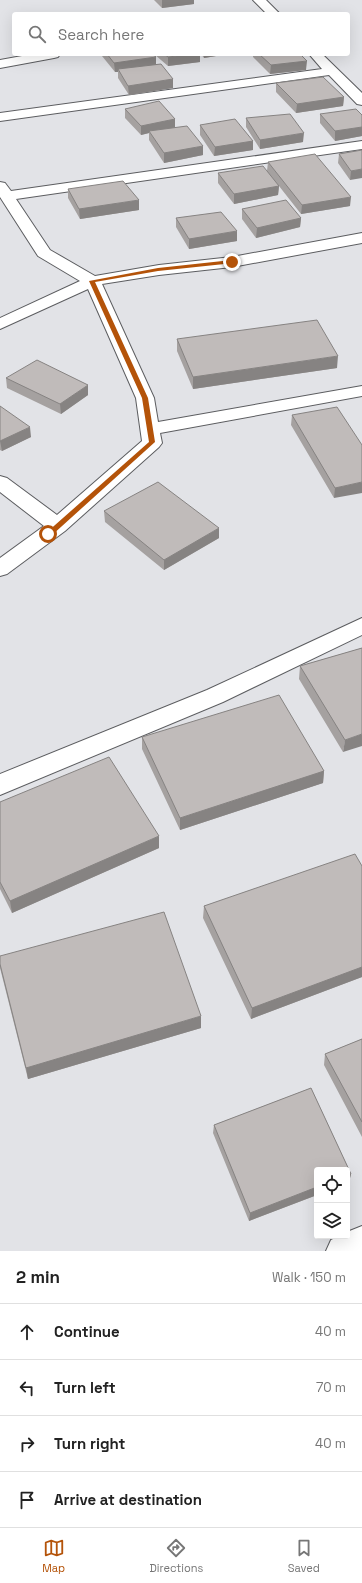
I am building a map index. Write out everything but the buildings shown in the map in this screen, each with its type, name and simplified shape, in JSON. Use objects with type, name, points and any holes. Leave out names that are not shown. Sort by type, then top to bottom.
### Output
[{"type":"street","points":[[259,0],[268,12]]},
{"type":"street","points":[[0,64],[43,56]]},
{"type":"street","points":[[318,56],[362,101]]},
{"type":"street","points":[[0,117],[333,71]]},
{"type":"street","points":[[0,569],[58,526],[152,442],[145,398],[92,281],[44,253],[3,191],[362,145]]},
{"type":"street","points":[[0,324],[92,281],[158,270],[232,262],[362,238]]},
{"type":"street","points":[[150,429],[362,392]]},
{"type":"street","points":[[0,482],[58,526]]},
{"type":"street","points":[[0,785],[215,696],[362,626]]},
{"type":"street","points":[[342,1251],[362,1242]]},
{"type":"route","points":[[48,534],[152,442],[145,398],[92,281],[158,270],[232,262]]}]
